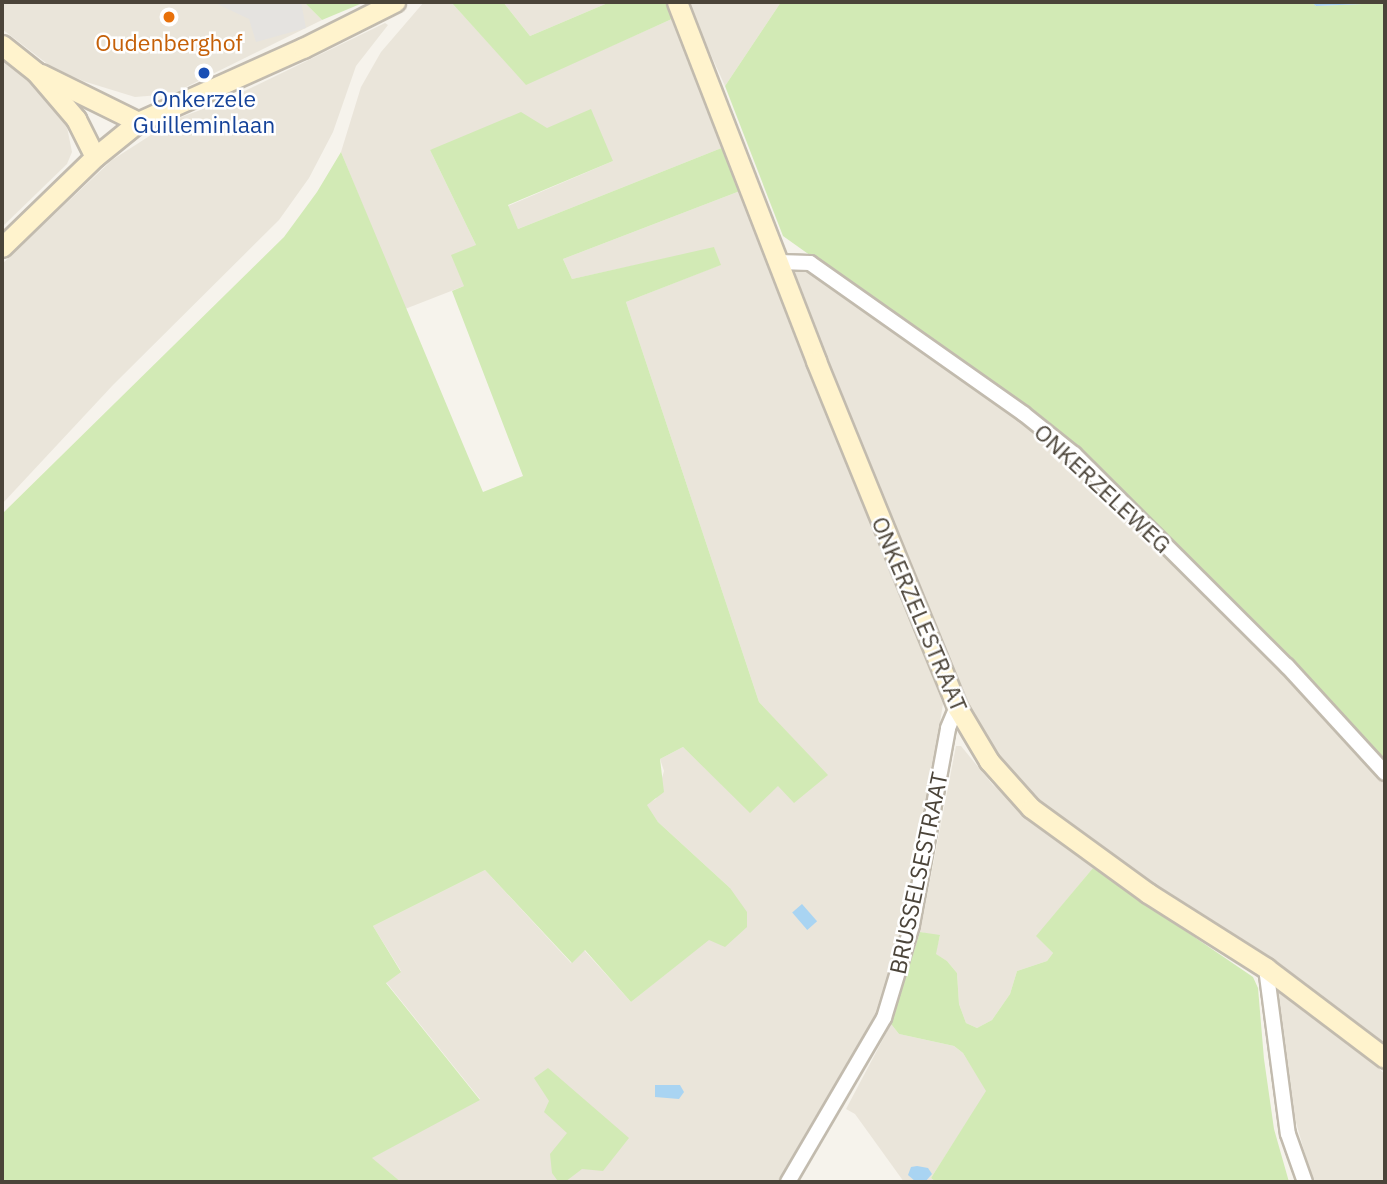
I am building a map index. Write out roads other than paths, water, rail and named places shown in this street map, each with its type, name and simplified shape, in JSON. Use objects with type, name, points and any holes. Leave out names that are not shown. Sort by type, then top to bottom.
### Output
[{"type":"street","points":[[2,247],[95,157],[138,122],[315,43],[395,2]]},
{"type":"street","name":"ONKERZELESTRAAT","points":[[677,2],[816,361],[957,707],[989,761],[1031,808],[1148,893],[1266,968],[1385,1058]]},
{"type":"street","points":[[2,44],[37,72],[76,119],[95,157]]},
{"type":"street","points":[[37,72],[138,122]]},
{"type":"street","name":"ONKERZELEWEG","points":[[779,262],[810,263],[1024,414],[1074,454],[1287,666],[1385,773]]},
{"type":"street","name":"BRUSSELSESTRAAT","points":[[788,1182],[884,1018],[912,925],[948,728],[957,707]]},
{"type":"street","points":[[1266,968],[1288,1134],[1305,1182]]},
{"type":"water","points":[[1311,2],[1385,2],[1385,3],[1316,6]]},
{"type":"water","points":[[802,904],[817,921],[807,930],[792,913]]},
{"type":"water","points":[[655,1085],[680,1085],[684,1092],[679,1099],[655,1097]]},
{"type":"water","points":[[911,1167],[928,1168],[932,1174],[925,1182],[916,1182],[908,1175]]},
{"type":"place","name":"Oudenberghof","points":[[169,17]]},
{"type":"place","name":"Onkerzele Guilleminlaan","points":[[204,73]]}]
